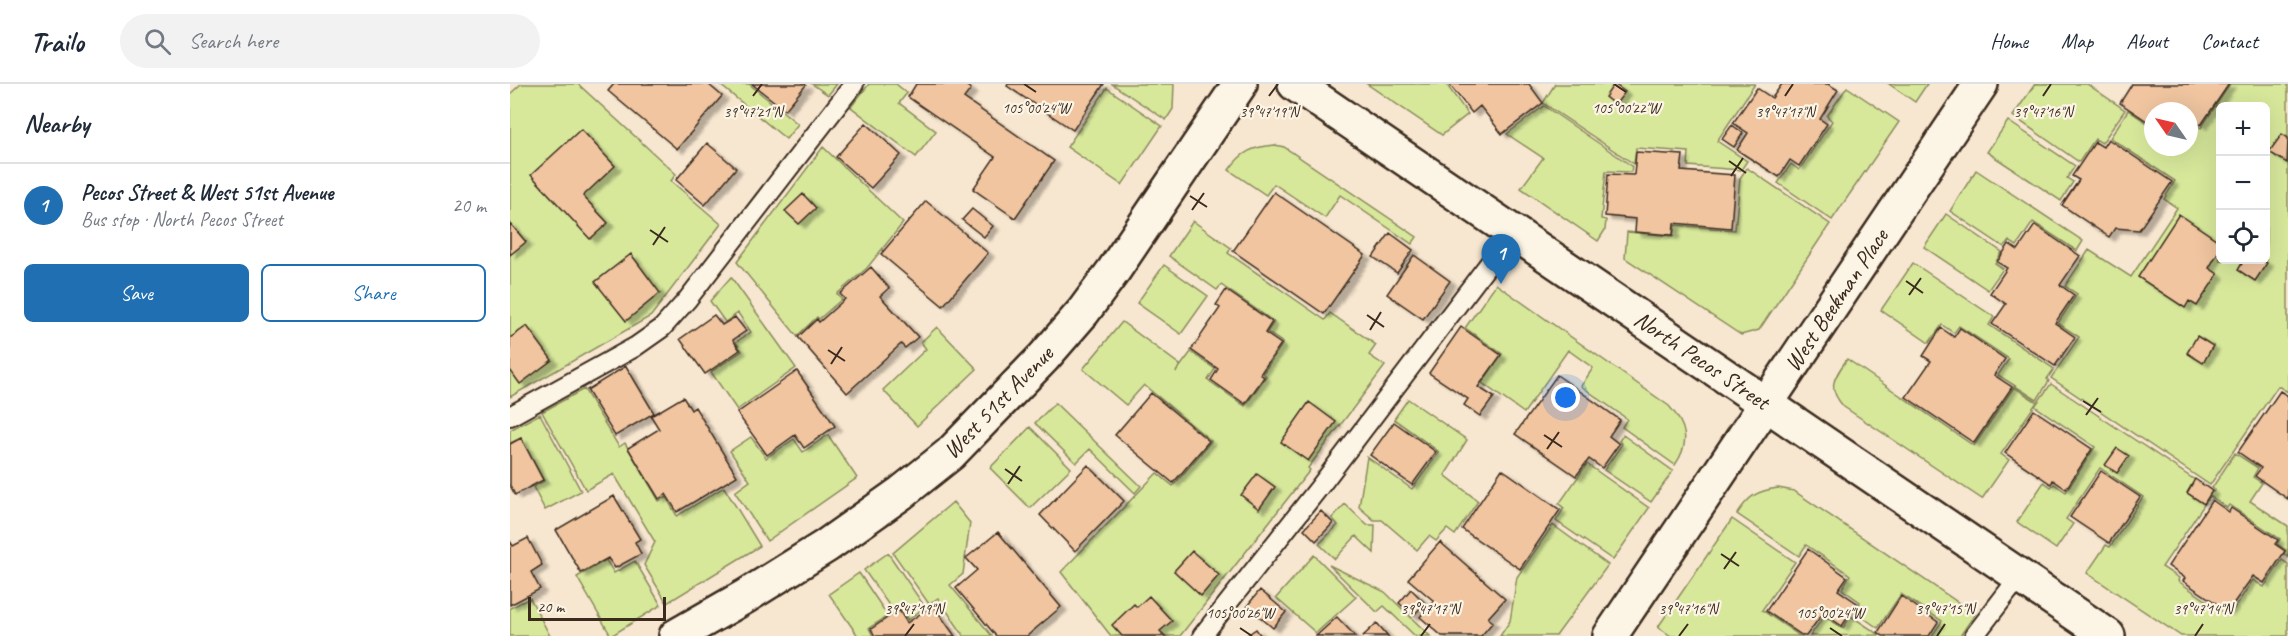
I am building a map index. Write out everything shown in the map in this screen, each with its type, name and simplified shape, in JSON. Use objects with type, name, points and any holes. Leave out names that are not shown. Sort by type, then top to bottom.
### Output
[{"type":"street","name":"West 51st Avenue","points":[[676,636],[826,546],[901,493],[950,454],[1044,357],[1083,312],[1240,84]]},
{"type":"street","name":"North Pecos Street","points":[[1295,84],[2108,636]]},
{"type":"street","name":"West Beekman Place","points":[[1610,636],[1981,84]]},
{"type":"lane","points":[[510,416],[635,346],[662,328],[694,291],[854,84]]},
{"type":"lane","points":[[1202,636],[1318,489],[1513,232]]},
{"type":"lane","points":[[1974,636],[2020,576]]},
{"type":"green space","points":[[521,84],[578,84],[676,174],[671,181],[721,224],[651,316],[510,397],[510,94]]},
{"type":"green space","points":[[719,84],[749,84],[798,124],[786,139]]},
{"type":"green space","points":[[812,84],[837,84],[828,95]]},
{"type":"green space","points":[[869,84],[896,84],[907,93],[899,103],[936,131],[916,157],[851,107]]},
{"type":"green space","points":[[1112,84],[1174,84],[1173,109],[1166,120]]},
{"type":"green space","points":[[1367,84],[1446,84],[1468,114],[1442,135]]},
{"type":"green space","points":[[1555,84],[1755,84],[1717,141],[1747,161],[1741,170],[1688,166],[1689,152],[1636,148],[1634,164],[1543,103]]},
{"type":"green space","points":[[1889,84],[1927,84],[1915,102]]},
{"type":"green space","points":[[2035,84],[2087,84],[2125,110],[2102,143],[2095,139],[2079,162],[2013,116]]},
{"type":"green space","points":[[2230,84],[2288,84],[2288,392],[2278,386],[2210,485],[2051,378],[2079,337],[2058,323],[2077,294],[2065,286],[2089,250],[2131,277],[2177,208],[2164,199],[2175,181],[2110,138],[2128,110],[2144,121],[2144,156],[2198,156],[2198,126],[2201,128],[2216,105],[2216,264],[2270,264],[2270,102],[2218,102]]},
{"type":"green space","points":[[1847,87],[1899,122],[1832,220],[1778,183],[1791,164],[1799,170],[1832,121],[1827,116]]},
{"type":"green space","points":[[1107,88],[1162,126],[1122,185],[1067,147]]},
{"type":"green space","points":[[1544,106],[1632,166],[1631,172],[1606,171],[1601,219],[1606,220],[1605,230],[1598,241],[1521,188],[1543,158],[1507,134]]},
{"type":"green space","points":[[2008,121],[2075,166],[2067,178],[2073,182],[2061,201],[1987,152]]},
{"type":"green space","points":[[1275,145],[1284,147],[1417,237],[1412,244],[1340,195],[1325,218],[1274,184],[1266,195],[1229,170],[1243,154],[1260,147]]},
{"type":"green space","points":[[823,147],[903,223],[867,268],[837,294],[842,299],[819,319],[817,317],[797,336],[737,262]]},
{"type":"green space","points":[[1747,168],[1830,224],[1759,330],[1741,335],[1625,258],[1627,232],[1673,236],[1675,225],[1735,230],[1740,178]]},
{"type":"green space","points":[[1976,170],[2083,241],[2077,251],[2033,222],[2017,246],[2009,241],[2004,247],[1950,211]]},
{"type":"green space","points":[[1946,214],[2002,252],[1995,263],[2003,269],[1988,290],[1924,247]]},
{"type":"green space","points":[[1193,221],[1231,248],[1228,253],[1325,320],[1330,313],[1376,345],[1369,355],[1385,366],[1308,468],[1310,470],[1180,636],[1111,636],[1061,572],[1157,473],[1173,486],[1211,441],[1144,385],[1126,405],[1083,369],[1122,322],[1180,365],[1176,372],[1191,352],[1215,369],[1208,380],[1245,406],[1266,376],[1263,373],[1283,343],[1267,332],[1274,322],[1221,285],[1217,290],[1169,256]]},
{"type":"green space","points":[[1913,263],[1994,317],[1989,325],[2054,369],[2037,400],[1998,375],[2009,359],[1959,326],[1954,333],[1942,325],[1929,343],[1881,310]]},
{"type":"green space","points":[[1164,265],[1208,296],[1181,334],[1137,303]]},
{"type":"green space","points":[[731,277],[796,368],[737,410],[711,372],[742,351],[736,342],[751,332],[738,313],[725,322],[710,301]]},
{"type":"green space","points":[[1496,284],[1669,406],[1683,427],[1685,441],[1675,465],[1622,427],[1627,419],[1581,386],[1593,368],[1568,350],[1524,413],[1482,383],[1502,354],[1465,328]]},
{"type":"green space","points":[[937,327],[977,369],[917,426],[883,390],[926,349],[921,342]]},
{"type":"green space","points":[[1847,359],[1974,446],[2014,387],[2037,402],[2001,454],[2009,460],[1982,499],[1844,407],[1835,394],[1834,383]]},
{"type":"green space","points":[[2051,384],[2213,492],[2215,490],[2212,488],[2235,453],[2258,468],[2253,477],[2262,483],[2250,501],[2288,526],[2288,557],[2284,554],[2286,550],[2277,544],[2280,539],[2229,505],[2227,508],[2210,496],[2162,567],[2179,578],[2178,581],[2229,616],[2253,580],[2264,587],[2282,560],[2288,564],[2288,636],[2181,636],[2087,573],[2106,545],[2110,547],[2143,497],[2100,468],[2066,519],[2073,524],[2056,549],[2017,522],[2044,482],[2051,487],[2054,484],[2066,492],[2095,447],[2035,406]]},
{"type":"green space","points":[[584,389],[619,447],[625,443],[659,501],[666,497],[677,516],[724,487],[760,546],[667,603],[644,565],[655,542],[614,474],[586,490],[542,412]]},
{"type":"green space","points":[[1408,399],[1467,440],[1445,475],[1478,501],[1455,535],[1447,529],[1436,541],[1429,536],[1417,550],[1382,520],[1374,520],[1359,507],[1367,457],[1412,489],[1439,452],[1394,419]]},
{"type":"green space","points":[[1055,403],[1141,486],[1135,493],[1090,449],[1076,463],[1035,423]]},
{"type":"green space","points":[[540,414],[581,491],[545,510],[533,487],[544,481],[521,438],[510,443],[510,430]]},
{"type":"green space","points":[[1030,427],[1071,468],[1030,508],[990,468]]},
{"type":"green space","points":[[828,435],[857,478],[767,541],[735,492],[750,481],[730,451],[751,437],[766,458],[794,439],[803,452]]},
{"type":"green space","points":[[1623,435],[1673,471],[1651,502],[1604,470],[1622,444],[1619,441]]},
{"type":"green space","points":[[1587,464],[1649,508],[1613,560],[1556,521],[1564,508],[1559,504]]},
{"type":"green space","points":[[1778,488],[1794,491],[1975,614],[1960,636],[1932,636],[1942,621],[1901,594],[1878,628],[1854,611],[1860,602],[1842,589],[1850,575],[1806,545],[1799,556],[1737,514],[1754,495]]},
{"type":"green space","points":[[953,502],[970,523],[963,574],[950,585],[992,636],[964,636],[938,598],[929,604],[893,553]]},
{"type":"green space","points":[[1345,504],[1367,525],[1375,525],[1374,553],[1356,536],[1335,559],[1319,544],[1338,525],[1332,518]]},
{"type":"green space","points":[[1732,519],[1795,562],[1762,610],[1800,636],[1671,636],[1658,627]]},
{"type":"green space","points":[[1553,525],[1608,565],[1556,636],[1500,636],[1510,621],[1517,577]]},
{"type":"green space","points":[[888,553],[925,607],[908,620],[898,607],[893,611],[864,570]]},
{"type":"green space","points":[[1314,555],[1356,597],[1316,633],[1276,598]]},
{"type":"green space","points":[[606,560],[614,573],[635,561],[661,605],[611,636],[577,577]]},
{"type":"green space","points":[[1329,565],[1385,592],[1430,636],[1415,636],[1384,606],[1377,612]]},
{"type":"green space","points":[[859,573],[888,616],[869,628],[873,636],[858,636],[829,594]]},
{"type":"green space","points":[[530,598],[550,636],[510,636],[510,608]]},
{"type":"green space","points":[[1824,616],[1843,628],[1851,616],[1880,635],[1810,636]]},
{"type":"building","points":[[614,84],[708,84],[722,96],[677,149],[608,91]]},
{"type":"building","points":[[752,84],[805,84],[806,85],[785,110]]},
{"type":"building","points":[[916,84],[964,84],[971,89],[964,98],[1054,161],[1015,218],[973,189],[995,157],[908,97]]},
{"type":"building","points":[[1008,84],[1104,84],[1073,130],[1007,86]]},
{"type":"building","points":[[1449,84],[1529,84],[1543,103],[1502,134],[1480,106],[1472,113]]},
{"type":"building","points":[[1614,84],[1625,92],[1615,105],[1605,97]]},
{"type":"building","points":[[1782,84],[1828,84],[1838,90],[1820,119],[1827,124],[1799,166],[1790,160],[1779,177],[1737,150],[1748,133],[1733,123],[1757,88],[1772,98]]},
{"type":"building","points":[[2132,84],[2229,84],[2201,125],[2198,123],[2198,102],[2144,102],[2144,119],[2120,103]]},
{"type":"building","points":[[866,123],[901,155],[871,188],[836,157]]},
{"type":"building","points":[[1732,125],[1743,133],[1734,147],[1722,139]]},
{"type":"building","points":[[581,129],[615,166],[583,196],[608,223],[590,239],[531,175]]},
{"type":"building","points":[[2282,134],[2288,138],[2287,163],[2270,151]]},
{"type":"building","points":[[2108,139],[2172,182],[2139,230],[2115,228],[2109,237],[2062,205],[2079,180],[2072,176],[2095,142],[2103,147]]},
{"type":"building","points":[[707,143],[736,168],[705,205],[676,180]]},
{"type":"building","points":[[1636,152],[1683,155],[1681,171],[1735,175],[1731,228],[1674,223],[1673,235],[1635,232],[1636,219],[1605,216],[1608,174],[1634,175]]},
{"type":"building","points":[[1274,192],[1365,255],[1324,314],[1233,251]]},
{"type":"building","points":[[803,194],[816,208],[799,224],[785,211]]},
{"type":"building","points":[[926,201],[988,253],[943,306],[881,254]]},
{"type":"building","points":[[972,209],[993,226],[984,237],[962,220]]},
{"type":"building","points":[[2179,214],[2216,239],[2216,256],[2209,268],[2218,274],[2197,306],[2189,301],[2185,308],[2138,277]]},
{"type":"building","points":[[510,223],[526,242],[510,255]]},
{"type":"building","points":[[2035,225],[2080,256],[2060,285],[2074,295],[2055,323],[2075,337],[2055,366],[1992,324],[2006,304],[1990,293],[2007,268],[1997,262],[2009,244],[2018,250]]},
{"type":"building","points":[[1390,233],[1413,250],[1397,273],[1373,257]]},
{"type":"building","points":[[631,254],[660,293],[626,321],[595,282]]},
{"type":"building","points":[[1414,255],[1450,281],[1423,319],[1387,294]]},
{"type":"building","points":[[2242,264],[2266,264],[2255,281],[2238,270]]},
{"type":"building","points":[[871,267],[889,288],[880,296],[918,337],[905,348],[901,344],[847,393],[798,337],[817,319],[819,322],[845,299],[840,294]]},
{"type":"building","points":[[1226,290],[1272,322],[1265,333],[1281,344],[1260,374],[1264,377],[1245,404],[1211,380],[1218,369],[1191,350],[1220,308],[1216,305]]},
{"type":"building","points":[[714,315],[722,325],[735,317],[746,331],[733,340],[740,350],[705,374],[680,339]]},
{"type":"building","points":[[527,326],[552,360],[520,384],[510,370],[510,338]]},
{"type":"building","points":[[1461,327],[1501,355],[1478,387],[1494,397],[1480,416],[1464,405],[1468,399],[1429,373]]},
{"type":"building","points":[[1941,328],[1954,337],[1960,328],[2005,359],[1994,375],[2012,387],[1974,443],[1906,397],[1931,361],[1923,356]]},
{"type":"building","points":[[2197,336],[2213,346],[2203,363],[2187,353]]},
{"type":"building","points":[[626,366],[654,413],[615,436],[587,390]]},
{"type":"building","points":[[797,371],[835,426],[804,448],[795,435],[767,455],[737,413]]},
{"type":"building","points":[[1557,375],[1620,420],[1609,436],[1619,444],[1602,468],[1589,459],[1576,476],[1515,434]]},
{"type":"building","points":[[2280,391],[2288,396],[2288,499],[2255,476],[2261,468],[2238,452]]},
{"type":"building","points":[[1151,393],[1209,441],[1173,483],[1115,435]]},
{"type":"building","points":[[683,397],[691,410],[695,407],[737,476],[677,512],[666,494],[659,499],[628,448],[659,429],[651,416]]},
{"type":"building","points":[[1309,402],[1336,422],[1308,461],[1281,442]]},
{"type":"building","points":[[2034,410],[2092,449],[2066,489],[2053,480],[2051,484],[2005,453]]},
{"type":"building","points":[[1394,422],[1436,452],[1412,485],[1370,455]]},
{"type":"building","points":[[521,438],[543,480],[515,495],[510,485],[510,444]]},
{"type":"building","points":[[2117,448],[2129,456],[2117,473],[2105,465]]},
{"type":"building","points":[[1088,465],[1124,501],[1075,551],[1040,515]]},
{"type":"building","points":[[1502,469],[1560,510],[1520,569],[1462,529]]},
{"type":"building","points":[[2101,471],[2140,497],[2109,543],[2070,517]]},
{"type":"building","points":[[1257,474],[1275,487],[1259,509],[1241,495]]},
{"type":"building","points":[[2195,479],[2212,491],[2204,504],[2187,493]]},
{"type":"building","points":[[614,496],[640,539],[635,542],[641,554],[615,568],[608,558],[581,573],[556,530]]},
{"type":"building","points":[[2212,500],[2229,512],[2231,508],[2278,540],[2275,544],[2285,551],[2264,583],[2253,576],[2228,611],[2183,581],[2185,578],[2168,566]]},
{"type":"building","points":[[1321,511],[1333,523],[1316,541],[1304,529]]},
{"type":"building","points":[[998,532],[1061,607],[1027,636],[996,636],[956,588],[977,570],[966,558]]},
{"type":"building","points":[[528,538],[542,565],[531,572],[540,589],[510,605],[510,541],[513,546]]},
{"type":"building","points":[[1440,542],[1505,599],[1488,618],[1493,622],[1481,636],[1442,636],[1420,617],[1434,601],[1408,579]]},
{"type":"building","points":[[1808,549],[1847,577],[1838,590],[1857,603],[1842,626],[1823,613],[1806,636],[1803,636],[1766,611]]},
{"type":"building","points":[[1192,551],[1219,575],[1201,596],[1174,571]]},
{"type":"building","points":[[1411,589],[1425,603],[1413,616],[1399,603]]},
{"type":"building","points":[[1260,590],[1286,612],[1273,628],[1247,606]]},
{"type":"building","points":[[1149,596],[1172,621],[1160,631],[1165,636],[1122,636],[1112,625],[1134,604],[1137,607]]},
{"type":"building","points":[[1901,596],[1938,622],[1929,636],[1883,636],[1878,632]]},
{"type":"building","points":[[933,605],[955,636],[875,636],[871,629],[899,610],[907,623]]},
{"type":"building","points":[[1337,617],[1355,636],[1316,636]]},
{"type":"building","points":[[1377,623],[1388,636],[1363,636]]},
{"type":"building","points":[[1256,629],[1261,636],[1246,636]]},
{"type":"place","name":"Pecos Street & West 51st Avenue","points":[[1501,284]]}]
